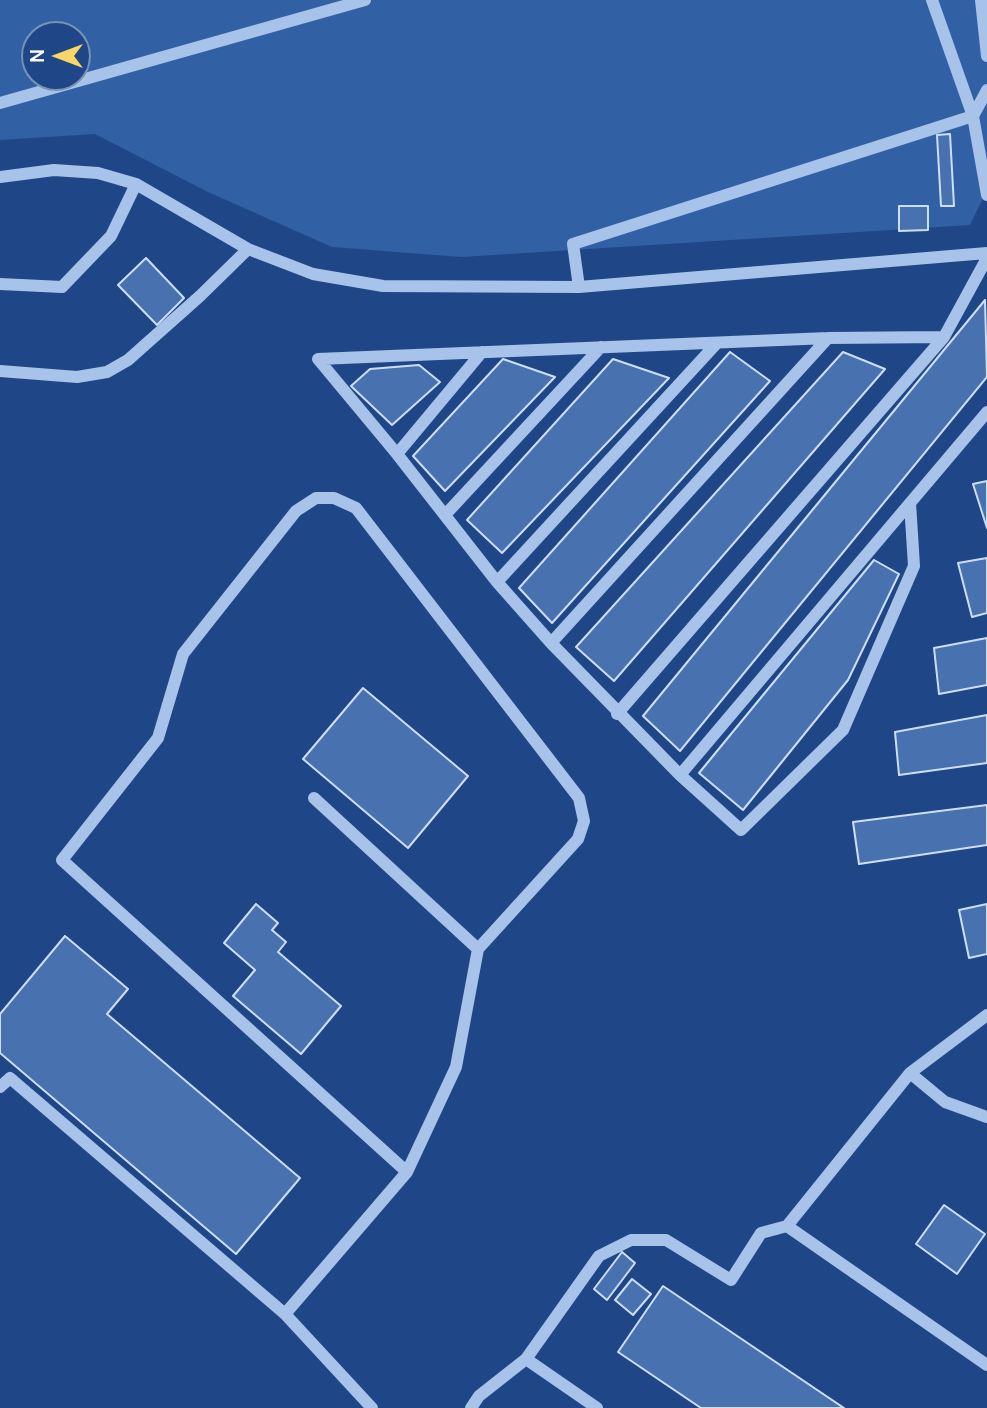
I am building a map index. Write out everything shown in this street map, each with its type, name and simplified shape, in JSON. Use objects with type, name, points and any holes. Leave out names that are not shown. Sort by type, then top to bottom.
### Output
[{"type":"street","points":[[0,103],[365,0]]},
{"type":"street","points":[[932,0],[973,116],[987,195]]},
{"type":"street","points":[[981,0],[987,56]]},
{"type":"street","points":[[579,287],[573,244],[973,116],[987,90]]},
{"type":"street","points":[[0,177],[54,170],[98,173],[136,184],[248,249],[313,274],[383,286],[579,287],[987,253]]},
{"type":"street","points":[[0,284],[62,287],[111,236],[136,184]]},
{"type":"street","points":[[0,371],[77,377],[107,372],[139,351],[248,249]]},
{"type":"street","points":[[617,714],[944,337],[987,258]]},
{"type":"street","points":[[910,503],[914,566],[843,730],[741,830],[617,714],[551,643],[497,582],[397,454],[318,359],[828,338],[944,337]]},
{"type":"street","points":[[551,643],[828,338]]},
{"type":"street","points":[[497,582],[717,343]]},
{"type":"street","points":[[445,514],[601,347]]},
{"type":"street","points":[[397,454],[482,352]]},
{"type":"street","points":[[680,775],[987,412]]},
{"type":"street","points":[[285,1314],[407,1172],[456,1067],[478,949],[578,839],[584,821],[579,798],[356,508],[334,498],[316,498],[296,512],[183,654],[158,738],[62,860],[407,1172]]},
{"type":"street","points":[[314,798],[478,949]]},
{"type":"street","points":[[471,1408],[479,1396],[526,1359],[599,1256],[631,1240],[666,1240],[731,1280],[761,1233],[787,1226],[909,1073],[987,1015]]},
{"type":"street","points":[[909,1073],[945,1102],[987,1117]]},
{"type":"street","points":[[0,1087],[10,1079],[285,1314],[372,1408]]},
{"type":"street","points":[[787,1226],[987,1366]]},
{"type":"street","points":[[526,1359],[597,1408]]},
{"type":"shaded area","points":[[0,0],[987,0],[987,190],[970,225],[461,257],[332,247],[208,192],[95,134],[0,140]]},
{"type":"building","points":[[950,134],[954,206],[941,206],[937,135]]},
{"type":"building","points":[[899,206],[928,206],[928,230],[899,231]]},
{"type":"building","points":[[146,258],[184,298],[157,325],[118,285]]},
{"type":"building","points":[[985,300],[987,377],[680,751],[643,716]]},
{"type":"building","points":[[730,352],[770,381],[552,623],[519,588]]},
{"type":"building","points":[[843,352],[885,369],[614,681],[576,647]]},
{"type":"building","points":[[503,359],[555,377],[445,491],[413,456]]},
{"type":"building","points":[[613,359],[669,378],[502,553],[467,520]]},
{"type":"building","points":[[419,365],[440,382],[392,425],[351,386],[370,369]]},
{"type":"building","points":[[987,481],[987,528],[973,484]]},
{"type":"building","points":[[987,558],[987,613],[972,617],[958,563]]},
{"type":"building","points":[[874,560],[899,574],[848,680],[743,810],[699,773]]},
{"type":"building","points":[[987,638],[987,685],[939,694],[934,648]]},
{"type":"building","points":[[363,688],[468,776],[408,848],[303,759]]},
{"type":"building","points":[[987,715],[987,763],[899,775],[895,732]]},
{"type":"building","points":[[987,805],[987,845],[859,864],[853,822]]},
{"type":"building","points":[[256,904],[278,923],[272,930],[286,942],[278,952],[341,1006],[301,1054],[233,996],[255,970],[224,943]]},
{"type":"building","points":[[987,904],[987,954],[969,958],[959,910]]},
{"type":"building","points":[[65,936],[128,989],[107,1014],[300,1178],[236,1254],[0,1053],[0,1014]]},
{"type":"building","points":[[944,1205],[985,1234],[957,1274],[916,1244]]},
{"type":"building","points":[[622,1252],[635,1263],[607,1300],[594,1289]]},
{"type":"building","points":[[632,1279],[651,1294],[633,1315],[615,1300]]},
{"type":"building","points":[[663,1286],[844,1408],[701,1408],[618,1352]]}]
